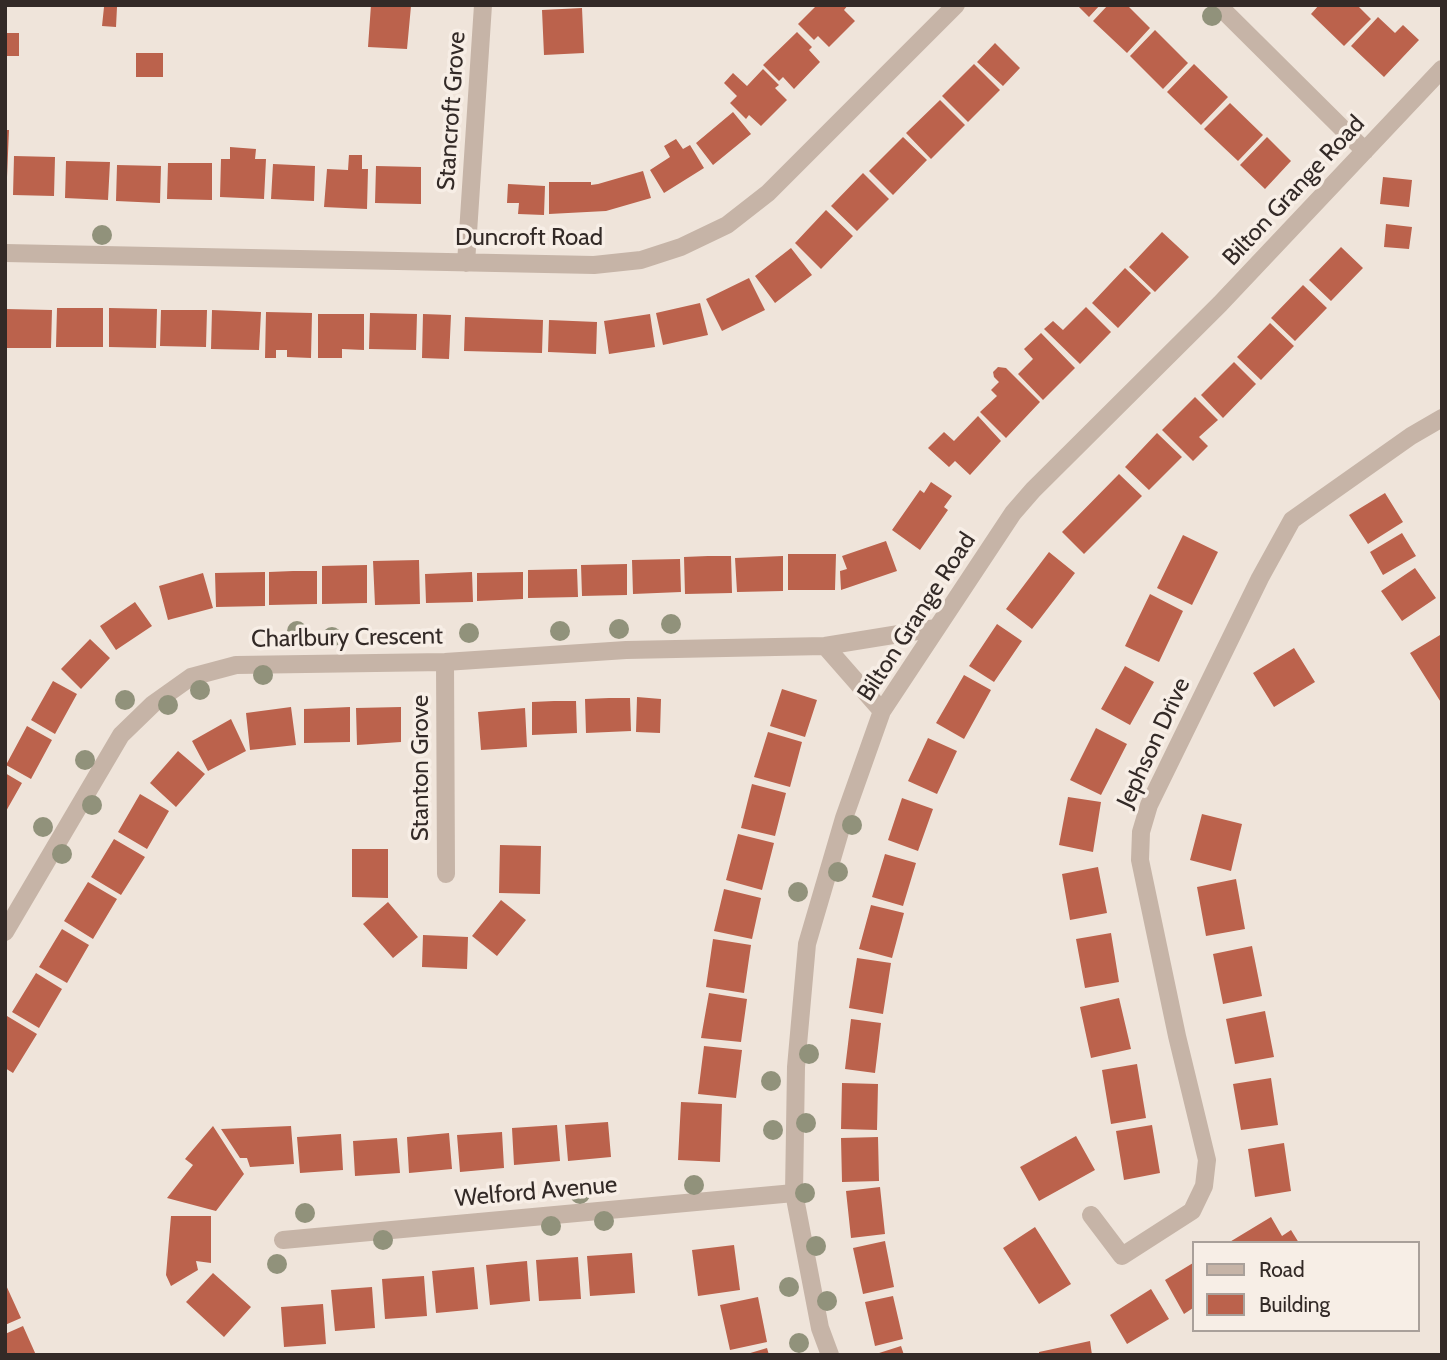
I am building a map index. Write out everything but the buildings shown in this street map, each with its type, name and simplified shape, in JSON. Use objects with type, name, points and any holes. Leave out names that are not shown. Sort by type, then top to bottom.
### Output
[{"type":"street","name":"Stancroft Grove","points":[[466,263],[483,5]]},
{"type":"street","name":"Duncroft Road","points":[[5,253],[594,265],[641,260],[681,247],[727,225],[768,193],[956,5]]},
{"type":"street","points":[[1218,5],[1366,152]]},
{"type":"street","name":"Bilton Grange Road","points":[[830,1355],[820,1328],[794,1193],[796,1067],[807,944],[844,818],[882,712],[1013,513],[1033,490],[1220,304],[1442,69]]},
{"type":"street","name":"Jephson Drive","points":[[1091,1215],[1122,1256],[1192,1211],[1204,1186],[1207,1160],[1177,1036],[1140,860],[1141,832],[1149,805],[1260,578],[1292,520],[1411,436],[1442,418]]},
{"type":"street","name":"Charlbury Crescent","points":[[5,932],[121,735],[153,704],[191,677],[236,665],[445,662],[626,650],[825,646],[936,628]]},
{"type":"street","points":[[825,646],[882,712]]},
{"type":"street","name":"Stanton Grove","points":[[445,662],[446,874]]},
{"type":"street","name":"Welford Avenue","points":[[283,1240],[794,1193]]}]
